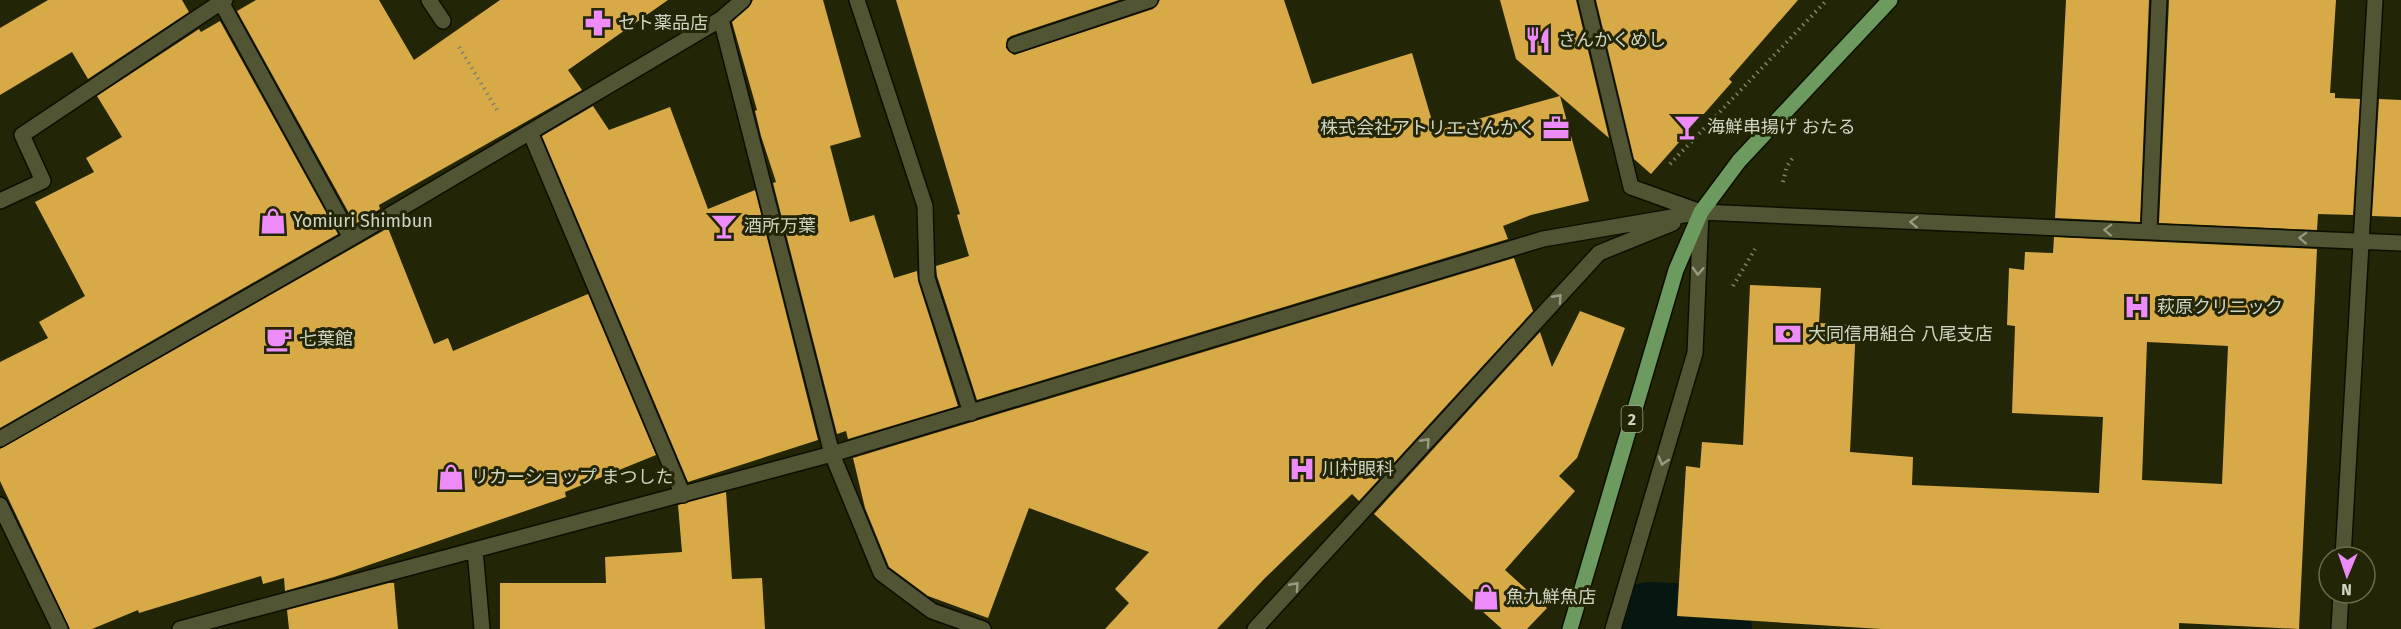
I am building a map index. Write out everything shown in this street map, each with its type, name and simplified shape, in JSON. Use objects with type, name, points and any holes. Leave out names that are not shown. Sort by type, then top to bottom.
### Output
[{"type":"main road","name":"2","points":[[1570,629],[1676,270],[1701,212],[1739,161],[1890,0]]},
{"type":"street","points":[[429,0],[443,21]]},
{"type":"street","points":[[0,439],[516,141],[721,19],[743,0]]},
{"type":"street","points":[[857,0],[925,206],[927,278],[971,413]]},
{"type":"street","points":[[1015,45],[1150,0]]},
{"type":"street","points":[[1586,0],[1631,187],[1701,212]]},
{"type":"street","points":[[2149,232],[2159,0]]},
{"type":"street","points":[[2344,545],[2375,0]]},
{"type":"street","points":[[0,201],[43,181],[22,135],[222,1],[351,238]]},
{"type":"street","points":[[721,19],[832,454],[880,573],[932,610],[983,629]]},
{"type":"street","points":[[530,132],[683,495]]},
{"type":"street","points":[[1255,629],[1599,253],[1701,212]]},
{"type":"street","points":[[1613,629],[1695,353],[1701,212]]},
{"type":"street","points":[[180,629],[211,625],[475,550],[832,454],[1543,239],[1701,212],[2401,243]]},
{"type":"street","points":[[0,505],[60,629]]},
{"type":"street","points":[[475,550],[482,629]]},
{"type":"street","points":[[2339,629],[2340,605]]},
{"type":"path","points":[[1643,191],[1827,0]]},
{"type":"path","points":[[443,21],[516,141]]},
{"type":"path","points":[[1729,292],[1775,215],[1787,166],[1800,147]]},
{"type":"building","points":[[48,0],[182,0],[189,12],[88,79],[72,52],[0,95],[0,28]]},
{"type":"building","points":[[256,0],[379,0],[414,60],[500,0],[668,0],[568,70],[582,90],[379,205],[380,209],[355,224],[237,11]]},
{"type":"building","points":[[753,0],[823,0],[861,137],[830,146],[850,222],[874,215],[894,278],[917,271],[918,281],[958,406],[848,439],[846,431],[837,434],[773,183],[776,182],[761,136],[755,111],[757,110],[732,22],[749,7]]},
{"type":"building","points":[[896,0],[1119,0],[1011,36],[1007,39],[1006,48],[1014,55],[1153,9],[1160,0],[1284,0],[1312,84],[1412,53],[1435,131],[1560,96],[1589,201],[1531,215],[1503,226],[1508,239],[977,400],[937,276],[936,266],[969,256],[957,215],[960,214]]},
{"type":"building","points":[[1500,0],[1576,0],[1609,138],[1516,59]]},
{"type":"building","points":[[1596,0],[1798,0],[1729,79],[1732,82],[1651,174],[1634,159]]},
{"type":"building","points":[[2066,0],[2149,0],[2140,222],[2055,218]]},
{"type":"building","points":[[2169,0],[2336,0],[2330,93],[2335,93],[2335,98],[2360,99],[2353,215],[2318,214],[2317,230],[2159,223]]},
{"type":"building","points":[[220,21],[338,234],[0,428],[0,362],[48,338],[39,322],[85,296],[35,202],[94,172],[86,158],[122,137],[97,96],[199,29],[201,32]]},
{"type":"building","points":[[2379,99],[2401,100],[2401,217],[2372,216]]},
{"type":"building","points":[[593,106],[609,130],[670,107],[708,209],[755,190],[818,440],[688,482],[542,136]]},
{"type":"building","points":[[388,228],[434,344],[448,338],[453,351],[588,294],[656,455],[565,492],[566,497],[334,577],[285,591],[284,578],[263,584],[261,576],[139,613],[138,610],[92,629],[70,629],[0,481],[0,449]]},
{"type":"building","points":[[2054,237],[2317,249],[2299,629],[2179,623],[2179,629],[1881,629],[1677,616],[1686,466],[1700,468],[1702,442],[1743,445],[1750,285],[1821,288],[1819,323],[1856,325],[1850,452],[1913,457],[1912,485],[2099,493],[2103,417],[2012,413],[2015,326],[2007,325],[2009,268],[2024,270],[2025,252],[2053,253]],"holes":[[[2147,342],[2228,346],[2222,484],[2142,480]]]},
{"type":"building","points":[[1514,258],[1533,311],[1359,501],[1352,494],[1265,578],[1217,629],[1105,629],[1129,603],[1115,589],[1149,552],[1029,508],[988,618],[928,596],[889,567],[865,508],[853,458]]},
{"type":"building","points":[[1580,311],[1625,328],[1577,458],[1559,476],[1575,491],[1505,570],[1547,608],[1527,629],[1502,629],[1374,514],[1540,332],[1552,367]]},
{"type":"building","points":[[726,492],[732,579],[762,578],[765,629],[500,629],[500,583],[606,583],[605,557],[682,552],[678,505]]},
{"type":"building","points":[[394,583],[398,629],[289,629],[287,610]]},
{"type":"waterway","points":[[1650,626],[1708,629]]},
{"type":"place","name":"セト薬品店","points":[[598,23]]},
{"type":"place","name":"さんかくめし","points":[[1538,40]]},
{"type":"place","name":"海鮮串揚げ おたる","points":[[1687,127]]},
{"type":"place","name":"株式会社アトリエさんかく","points":[[1556,128]]},
{"type":"place","name":"Yomiuri Shimbun","points":[[273,221]]},
{"type":"place","name":"酒所万葉","points":[[724,226]]},
{"type":"place","name":"萩原クリニック","points":[[2137,307]]},
{"type":"place","name":"大同信用組合 八尾支店","points":[[1788,334]]},
{"type":"place","name":"七葉館","points":[[279,339]]},
{"type":"place","name":"川村眼科","points":[[1302,469]]},
{"type":"place","name":"リカーショップ まつした","points":[[451,477]]},
{"type":"place","name":"魚九鮮魚店","points":[[1486,597]]}]
